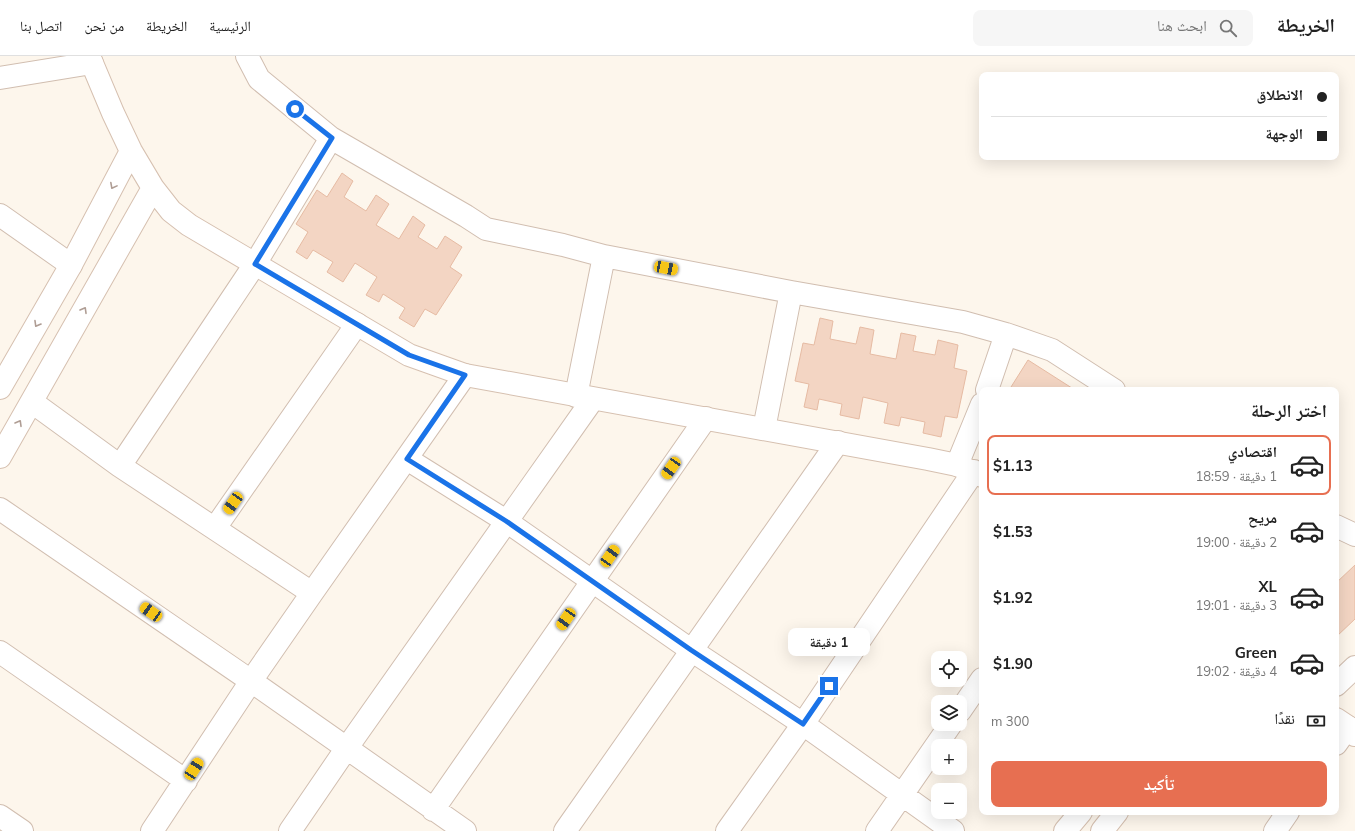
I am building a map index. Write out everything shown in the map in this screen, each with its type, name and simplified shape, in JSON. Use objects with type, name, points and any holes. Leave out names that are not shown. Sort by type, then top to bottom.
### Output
[{"type":"street","points":[[247,56],[259,79],[332,138],[486,229],[563,245],[604,256],[791,292],[963,322],[1006,334],[1052,350],[1109,387]]},
{"type":"street","points":[[0,78],[90,59],[131,151],[153,188],[171,211],[189,225],[409,355],[465,375],[928,458],[971,471]]},
{"type":"street","points":[[120,466],[255,264],[332,138]]},
{"type":"street","points":[[0,388],[71,265],[131,151]]},
{"type":"street","points":[[0,457],[153,188]]},
{"type":"street","points":[[0,215],[71,265]]},
{"type":"street","points":[[290,831],[346,748],[506,521],[584,397],[604,256]]},
{"type":"street","points":[[764,429],[791,292]]},
{"type":"street","points":[[215,528],[357,324]]},
{"type":"street","points":[[988,387],[1006,334]]},
{"type":"street","points":[[152,831],[251,681],[465,375]]},
{"type":"street","points":[[32,402],[120,466],[312,593]]},
{"type":"street","points":[[433,810],[706,418]]},
{"type":"street","points":[[727,831],[803,724],[971,471],[979,424]]},
{"type":"street","points":[[565,831],[838,442]]},
{"type":"street","points":[[407,459],[506,521],[691,650],[803,724],[953,831]]},
{"type":"street","points":[[0,509],[251,681],[464,831]]},
{"type":"street","points":[[0,652],[186,781]]},
{"type":"street","points":[[1339,682],[1355,667]]},
{"type":"street","points":[[967,701],[979,683]]},
{"type":"street","points":[[877,831],[946,731]]},
{"type":"street","points":[[1065,831],[1078,815]]},
{"type":"street","points":[[1102,831],[1115,815]]},
{"type":"street","points":[[1275,831],[1286,815]]},
{"type":"street","points":[[0,816],[22,831]]},
{"type":"building","points":[[342,173],[353,181],[344,197],[366,211],[376,195],[389,204],[376,225],[399,239],[413,216],[425,225],[418,237],[437,249],[445,236],[462,247],[450,267],[462,275],[436,315],[425,309],[414,327],[399,318],[405,308],[383,294],[379,302],[366,295],[377,277],[355,263],[343,282],[327,272],[333,262],[313,250],[307,259],[296,252],[308,232],[296,224],[317,190],[327,197]]},
{"type":"building","points":[[820,318],[833,321],[830,339],[856,344],[860,327],[874,330],[870,354],[896,359],[901,333],[916,336],[913,351],[935,355],[938,340],[958,345],[954,368],[967,371],[957,418],[945,416],[941,437],[923,433],[925,422],[901,417],[899,426],[884,423],[888,403],[863,397],[859,419],[840,415],[842,404],[819,399],[817,410],[804,407],[809,384],[795,381],[803,343],[814,345]]},
{"type":"building","points":[[1028,360],[1070,387],[1011,387]]},
{"type":"building","points":[[1355,565],[1355,619],[1339,634],[1339,580]]},
{"type":"route","points":[[295,109],[332,138],[255,264],[409,355],[465,375],[407,459],[506,521],[691,650],[803,724],[829,686]]}]
